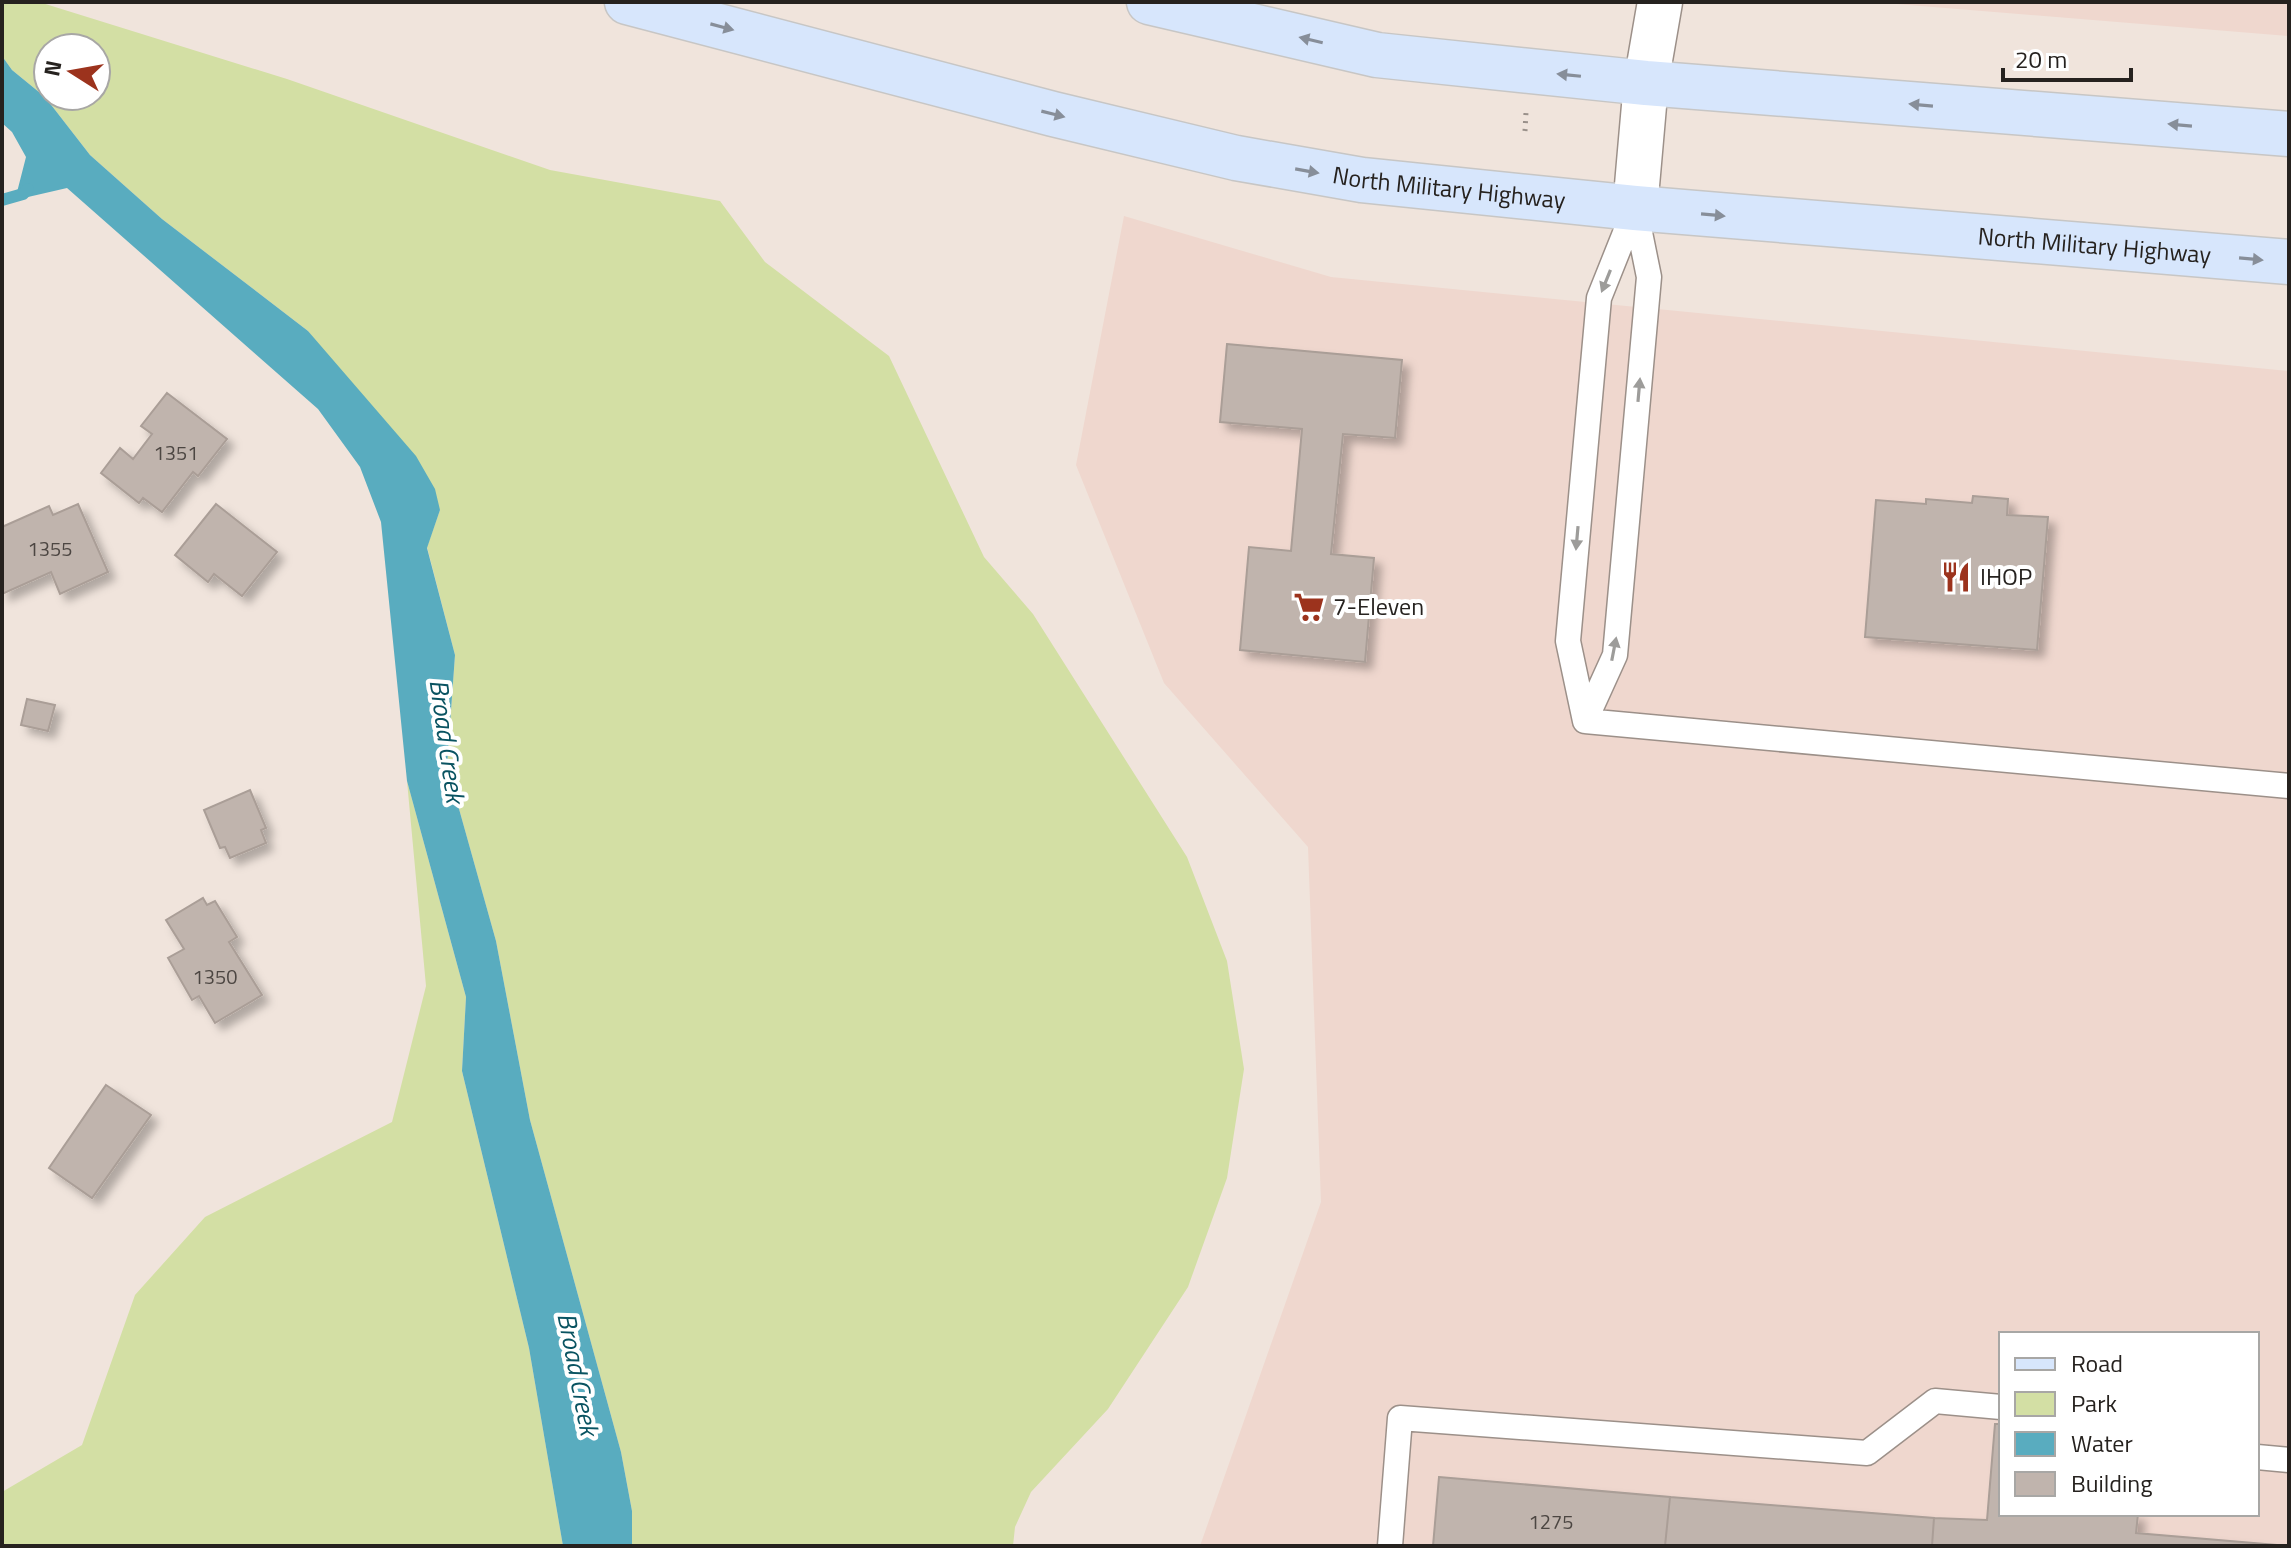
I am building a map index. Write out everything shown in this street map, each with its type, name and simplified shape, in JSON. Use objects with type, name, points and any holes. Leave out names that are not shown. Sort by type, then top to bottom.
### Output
[{"type":"main road","name":"North Military Highway","points":[[627,2],[1053,114],[1236,158],[1362,180],[1635,208],[2289,262]]},
{"type":"main road","points":[[1149,2],[1377,55],[1646,83],[2289,134]]},
{"type":"street","points":[[1635,208],[1646,83],[1660,2]]},
{"type":"lane","points":[[1585,721],[1615,655],[1649,277],[1635,208]]},
{"type":"lane","points":[[1585,721],[1568,641],[1599,298],[1635,208]]},
{"type":"lane","points":[[1585,721],[2289,786]]},
{"type":"lane","points":[[1390,1546],[1400,1418],[1867,1453],[1935,1401],[1999,1407]]},
{"type":"lane","points":[[2259,1457],[2289,1460]]},
{"type":"path","points":[[1525,131],[1526,112]]},
{"type":"shaded area","points":[[1872,2],[2289,2],[2289,36]]},
{"type":"shaded area","points":[[1124,216],[1331,277],[2289,371],[2289,1546],[1200,1546],[1321,1202],[1308,847],[1164,683],[1076,465]]},
{"type":"green space","points":[[2,2],[39,2],[287,79],[550,170],[720,201],[765,262],[889,356],[984,557],[1033,614],[1187,857],[1227,961],[1244,1069],[1227,1178],[1188,1287],[1108,1409],[1031,1492],[1015,1527],[1013,1546],[632,1546],[632,1511],[621,1452],[530,1120],[496,941],[447,766],[455,655],[427,547],[440,510],[308,331],[162,219],[90,155],[57,112],[112,112],[112,32],[32,32],[32,86],[12,70],[2,56]]},
{"type":"green space","points":[[407,781],[466,997],[462,1071],[529,1348],[563,1546],[2,1546],[2,1492],[82,1445],[135,1295],[205,1217],[392,1122],[426,986]]},
{"type":"water","name":"Broad Creek","points":[[2,56],[12,70],[32,86],[32,112],[57,112],[90,155],[162,219],[308,331],[416,456],[435,489],[440,510],[427,548],[455,655],[447,766],[496,941],[530,1120],[621,1452],[632,1511],[632,1546],[563,1546],[529,1348],[462,1071],[466,997],[407,781],[381,522],[360,467],[318,409],[67,188],[15,200],[26,157],[12,132],[2,123]]},
{"type":"building","points":[[1227,344],[1402,360],[1395,438],[1343,434],[1331,554],[1374,558],[1365,662],[1240,650],[1249,547],[1291,551],[1302,429],[1220,422]]},
{"type":"building","points":[[167,393],[227,439],[198,476],[193,472],[162,512],[143,498],[139,503],[101,473],[120,448],[133,459],[152,434],[141,426]]},
{"type":"building","name":"IHOP","points":[[1973,496],[2008,499],[2007,515],[2048,517],[2037,650],[1865,637],[1876,500],[1926,504],[1926,499],[1972,503]]},
{"type":"building","points":[[78,504],[108,572],[60,594],[51,572],[2,594],[2,527],[49,506],[53,515]]},
{"type":"building","points":[[216,504],[277,552],[242,596],[214,574],[208,582],[175,555]]},
{"type":"building","points":[[27,699],[55,705],[48,731],[21,725]]},
{"type":"building","points":[[250,790],[266,828],[261,830],[266,843],[230,858],[225,847],[220,848],[204,810]]},
{"type":"building","points":[[203,898],[207,905],[215,901],[237,937],[229,942],[262,995],[215,1023],[199,996],[192,1000],[168,958],[184,949],[166,920]]},
{"type":"building","points":[[106,1085],[151,1115],[92,1198],[49,1168]]},
{"type":"building","points":[[1995,1424],[1999,1424],[1999,1516],[2138,1516],[2136,1533],[2289,1546],[1932,1546],[1934,1518],[1987,1520]]},
{"type":"building","points":[[1439,1477],[1670,1497],[1665,1546],[1433,1546]]},
{"type":"building","points":[[1670,1497],[1934,1518],[1932,1546],[1665,1546]]},
{"type":"waterway","points":[[2,200],[23,194],[28,189]]},
{"type":"place","name":"IHOP","points":[[1956,577]]},
{"type":"place","name":"7-Eleven","points":[[1309,607]]}]
